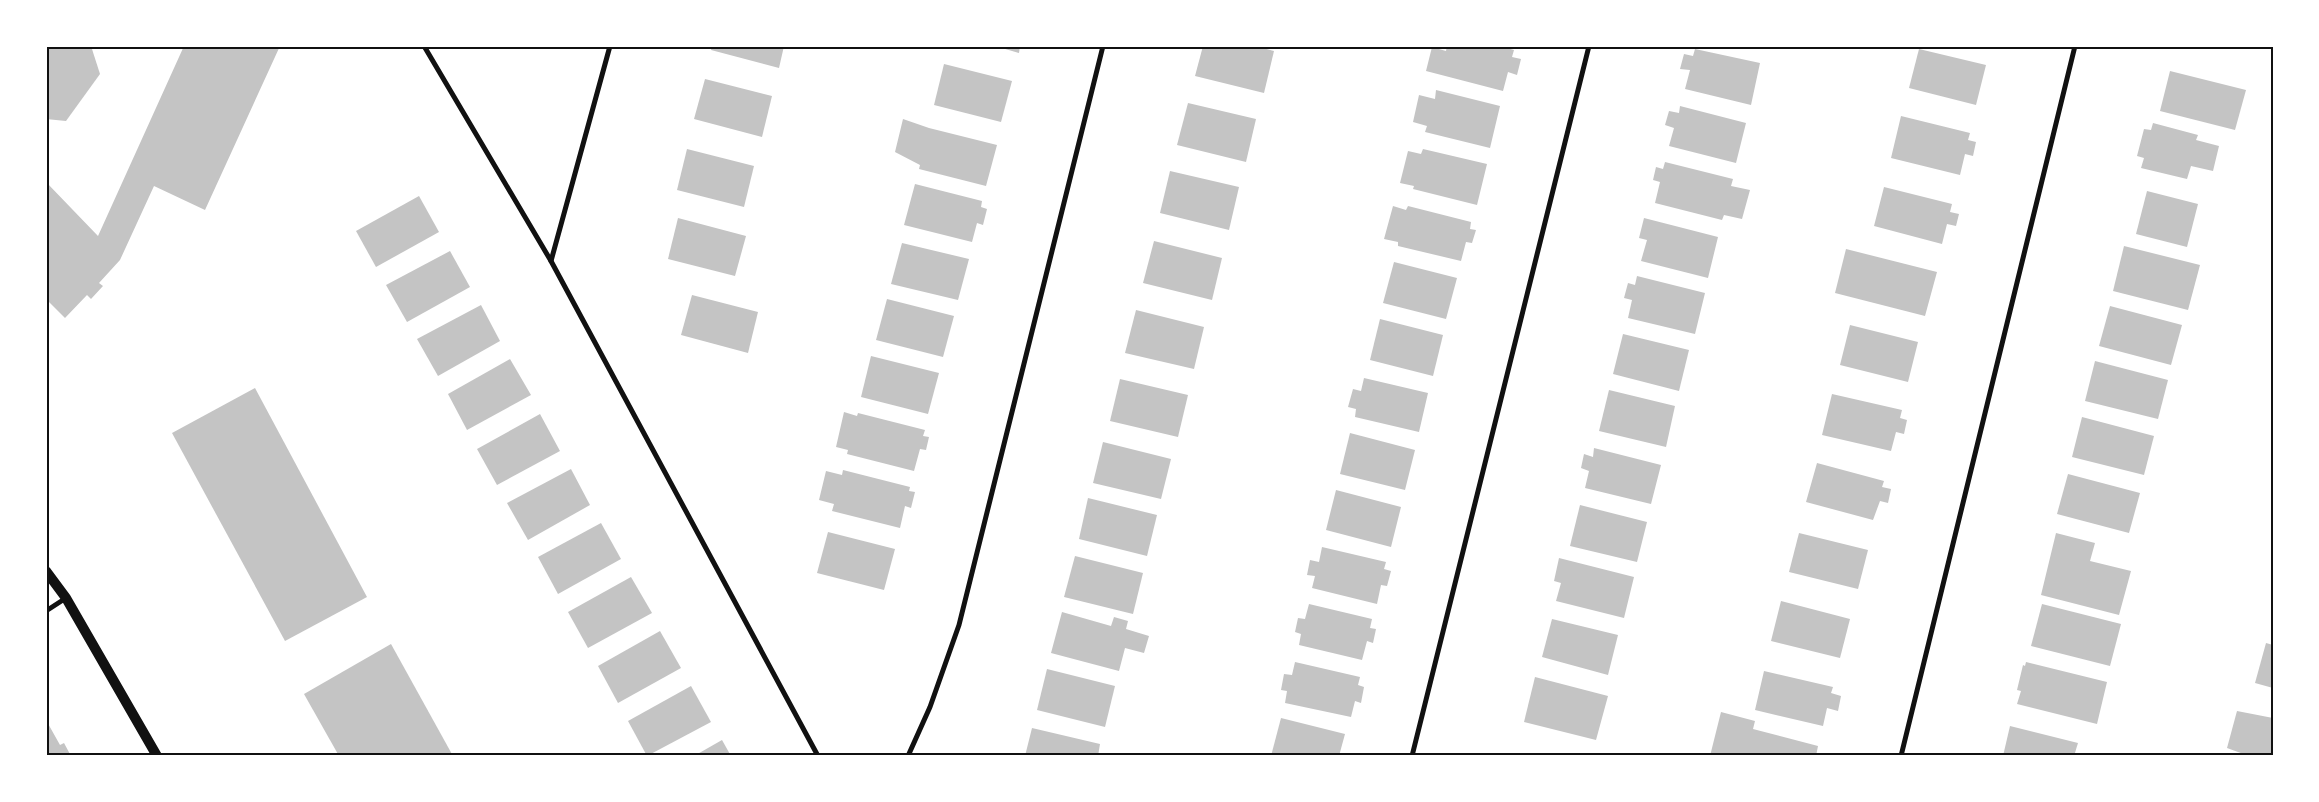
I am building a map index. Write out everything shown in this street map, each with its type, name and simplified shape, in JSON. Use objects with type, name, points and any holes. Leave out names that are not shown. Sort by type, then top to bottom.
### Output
[{"type":"main road","points":[[46,571],[66,598],[157,756]]},
{"type":"street","points":[[424,46],[551,261],[818,756]]},
{"type":"street","points":[[551,261],[610,46]]},
{"type":"street","points":[[908,756],[930,707],[959,625],[1103,46]]},
{"type":"street","points":[[1412,756],[1589,46]]},
{"type":"street","points":[[1901,756],[2075,46]]},
{"type":"street","points":[[46,611],[66,598]]},
{"type":"building","points":[[46,46],[91,46],[100,74],[66,121],[46,119]]},
{"type":"building","points":[[184,46],[280,46],[205,210],[154,186],[120,260],[99,283],[103,286],[91,299],[87,295],[65,318],[46,299],[46,182],[98,236]]},
{"type":"building","points":[[712,46],[784,46],[779,68],[711,50]]},
{"type":"building","points":[[995,46],[1020,46],[1019,53]]},
{"type":"building","points":[[1203,46],[1256,46],[1274,51],[1264,93],[1195,76]]},
{"type":"building","points":[[1447,46],[1500,46],[1514,50],[1512,57],[1521,59],[1517,75],[1508,72],[1503,91],[1426,71],[1432,47],[1446,51]]},
{"type":"building","points":[[1695,49],[1760,63],[1751,105],[1685,89],[1690,70],[1680,69],[1684,54],[1693,56]]},
{"type":"building","points":[[1919,49],[1986,65],[1976,105],[1909,88]]},
{"type":"building","points":[[944,64],[1012,81],[1001,122],[934,105]]},
{"type":"building","points":[[2170,71],[2246,90],[2235,130],[2160,111]]},
{"type":"building","points":[[705,79],[772,96],[762,137],[694,119]]},
{"type":"building","points":[[1436,90],[1500,106],[1490,148],[1425,132],[1427,126],[1413,122],[1419,95],[1435,99]]},
{"type":"building","points":[[1188,103],[1256,119],[1246,162],[1177,145]]},
{"type":"building","points":[[1680,106],[1746,123],[1736,163],[1669,146],[1674,128],[1665,125],[1669,111],[1679,113]]},
{"type":"building","points":[[1901,116],[1970,133],[1968,140],[1976,142],[1973,156],[1965,154],[1960,175],[1891,158]]},
{"type":"building","points":[[903,119],[929,128],[997,145],[986,186],[919,169],[920,165],[895,152]]},
{"type":"building","points":[[2153,123],[2198,135],[2196,140],[2219,146],[2213,171],[2191,166],[2187,179],[2141,168],[2144,158],[2137,156],[2144,129],[2151,130]]},
{"type":"building","points":[[687,149],[754,166],[744,207],[677,190]]},
{"type":"building","points":[[1423,149],[1487,164],[1477,205],[1413,189],[1414,186],[1400,183],[1408,151],[1421,154]]},
{"type":"building","points":[[1665,162],[1733,179],[1731,186],[1750,190],[1742,219],[1724,215],[1722,220],[1655,203],[1660,182],[1653,180],[1656,167],[1663,169]]},
{"type":"building","points":[[1170,171],[1239,187],[1229,230],[1160,213]]},
{"type":"building","points":[[915,184],[982,201],[981,207],[987,209],[983,225],[977,223],[972,242],[904,225]]},
{"type":"building","points":[[1884,187],[1952,204],[1950,212],[1959,214],[1956,226],[1947,224],[1942,244],[1874,226]]},
{"type":"building","points":[[2147,191],[2198,204],[2187,247],[2136,234]]},
{"type":"building","points":[[419,196],[439,232],[376,267],[356,231]]},
{"type":"building","points":[[1393,206],[1406,210],[1408,206],[1471,222],[1470,229],[1476,230],[1472,243],[1466,242],[1461,261],[1398,246],[1398,242],[1384,239]]},
{"type":"building","points":[[678,218],[746,236],[735,276],[668,259]]},
{"type":"building","points":[[1644,218],[1718,237],[1708,278],[1641,261],[1647,240],[1639,238]]},
{"type":"building","points":[[1154,241],[1222,258],[1212,300],[1143,283]]},
{"type":"building","points":[[902,243],[969,259],[958,300],[891,284]]},
{"type":"building","points":[[2124,246],[2200,265],[2188,310],[2113,291]]},
{"type":"building","points":[[1846,249],[1937,272],[1925,316],[1835,293]]},
{"type":"building","points":[[450,251],[470,287],[407,322],[386,285]]},
{"type":"building","points":[[1394,262],[1457,278],[1446,319],[1383,303]]},
{"type":"building","points":[[1637,276],[1705,293],[1695,334],[1628,318],[1632,300],[1624,298],[1628,283],[1635,285]]},
{"type":"building","points":[[692,295],[758,312],[748,353],[681,335]]},
{"type":"building","points":[[887,299],[954,316],[943,357],[876,340]]},
{"type":"building","points":[[481,305],[500,341],[438,376],[417,339]]},
{"type":"building","points":[[2110,306],[2182,325],[2171,365],[2099,346]]},
{"type":"building","points":[[1136,310],[1204,327],[1194,369],[1125,353]]},
{"type":"building","points":[[1380,319],[1443,335],[1433,376],[1370,360]]},
{"type":"building","points":[[1850,325],[1918,342],[1908,382],[1840,365]]},
{"type":"building","points":[[1623,334],[1689,350],[1679,391],[1613,374]]},
{"type":"building","points":[[871,356],[939,373],[928,414],[861,397]]},
{"type":"building","points":[[510,359],[531,395],[467,430],[448,394]]},
{"type":"building","points":[[2095,361],[2168,380],[2158,419],[2085,401]]},
{"type":"building","points":[[1364,378],[1428,393],[1419,432],[1355,417],[1356,409],[1348,407],[1353,389],[1361,391]]},
{"type":"building","points":[[1120,379],[1188,395],[1178,437],[1110,421]]},
{"type":"building","points":[[255,388],[367,597],[285,641],[172,433]]},
{"type":"building","points":[[1609,390],[1675,406],[1666,447],[1599,431]]},
{"type":"building","points":[[1832,394],[1902,410],[1900,418],[1907,420],[1904,434],[1896,432],[1891,451],[1822,435]]},
{"type":"building","points":[[844,412],[857,416],[858,413],[925,430],[923,436],[929,437],[926,450],[920,449],[914,471],[847,454],[848,450],[836,447]]},
{"type":"building","points":[[540,414],[560,451],[497,485],[477,449]]},
{"type":"building","points":[[2082,417],[2154,436],[2144,475],[2072,457]]},
{"type":"building","points":[[1350,433],[1415,450],[1405,490],[1340,474]]},
{"type":"building","points":[[1103,442],[1171,459],[1161,499],[1093,483]]},
{"type":"building","points":[[1594,448],[1661,465],[1651,504],[1585,488],[1589,471],[1581,468],[1584,454],[1593,457]]},
{"type":"building","points":[[1817,463],[1884,481],[1882,487],[1891,489],[1888,503],[1880,501],[1873,520],[1806,502]]},
{"type":"building","points":[[571,469],[590,505],[528,540],[507,503]]},
{"type":"building","points":[[843,470],[910,487],[909,491],[915,492],[911,508],[905,506],[900,528],[832,511],[834,504],[819,500],[826,471],[842,475]]},
{"type":"building","points":[[2068,474],[2140,493],[2129,533],[2057,514]]},
{"type":"building","points":[[1336,490],[1401,507],[1391,547],[1326,530]]},
{"type":"building","points":[[1088,498],[1157,515],[1147,556],[1079,539]]},
{"type":"building","points":[[1580,505],[1647,522],[1637,562],[1570,546]]},
{"type":"building","points":[[601,523],[621,559],[558,594],[538,557]]},
{"type":"building","points":[[828,532],[895,549],[884,590],[817,573]]},
{"type":"building","points":[[1799,533],[1868,550],[1858,589],[1789,572]]},
{"type":"building","points":[[2056,533],[2095,543],[2090,561],[2131,571],[2119,615],[2041,595]]},
{"type":"building","points":[[1322,547],[1386,562],[1384,569],[1391,571],[1387,586],[1381,585],[1377,604],[1312,588],[1315,576],[1307,575],[1310,560],[1319,562]]},
{"type":"building","points":[[1075,556],[1143,573],[1133,614],[1064,597]]},
{"type":"building","points":[[1559,558],[1634,577],[1624,618],[1556,601],[1561,583],[1554,581]]},
{"type":"building","points":[[631,577],[652,613],[588,648],[568,612]]},
{"type":"building","points":[[1781,601],[1850,619],[1840,658],[1771,641]]},
{"type":"building","points":[[1309,604],[1372,619],[1370,628],[1376,629],[1373,643],[1367,641],[1362,660],[1299,645],[1301,634],[1295,632],[1298,618],[1305,619]]},
{"type":"building","points":[[2042,604],[2121,624],[2110,666],[2031,646]]},
{"type":"building","points":[[1062,612],[1111,626],[1114,617],[1128,621],[1126,629],[1149,636],[1144,653],[1125,648],[1119,671],[1051,653]]},
{"type":"building","points":[[1552,619],[1618,635],[1608,675],[1542,657]]},
{"type":"building","points":[[660,631],[681,668],[618,703],[598,666]]},
{"type":"building","points":[[2266,643],[2273,645],[2273,688],[2255,683]]},
{"type":"building","points":[[391,644],[453,756],[339,756],[304,694]]},
{"type":"building","points":[[1295,662],[1360,677],[1358,685],[1364,687],[1361,703],[1355,701],[1351,717],[1285,703],[1287,691],[1281,690],[1284,674],[1292,675]]},
{"type":"building","points":[[2026,662],[2107,682],[2097,724],[2017,704],[2021,691],[2017,690],[2023,665],[2025,666]]},
{"type":"building","points":[[1047,669],[1115,686],[1105,727],[1037,710]]},
{"type":"building","points":[[1764,671],[1833,687],[1831,693],[1841,696],[1838,711],[1827,708],[1823,726],[1755,710]]},
{"type":"building","points":[[1535,677],[1608,696],[1596,740],[1524,722]]},
{"type":"building","points":[[691,686],[711,722],[647,756],[628,721]]},
{"type":"building","points":[[2237,711],[2273,718],[2273,756],[2249,756],[2227,748]]},
{"type":"building","points":[[1721,712],[1755,721],[1753,729],[1818,746],[1816,756],[1710,756]]},
{"type":"building","points":[[1281,718],[1345,734],[1339,756],[1271,756]]},
{"type":"building","points":[[46,720],[60,745],[64,743],[71,756],[46,756]]},
{"type":"building","points":[[2010,726],[2078,743],[2074,756],[2003,756]]},
{"type":"building","points":[[1032,728],[1100,744],[1098,756],[1025,756]]},
{"type":"building","points":[[722,740],[731,756],[694,756]]}]
